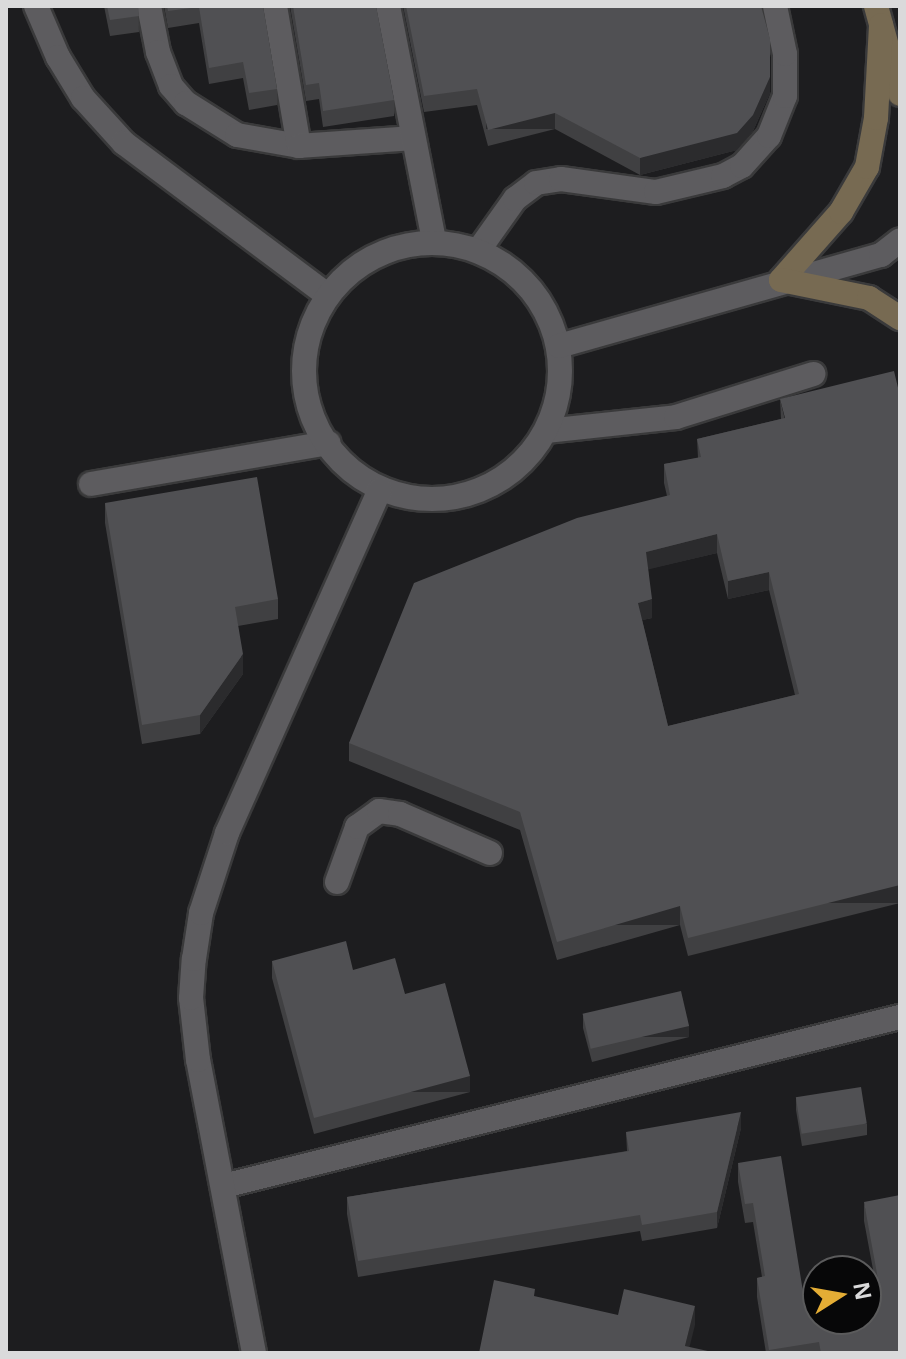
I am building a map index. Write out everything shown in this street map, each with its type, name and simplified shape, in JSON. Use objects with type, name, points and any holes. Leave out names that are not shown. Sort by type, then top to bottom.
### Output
[{"type":"main road","points":[[878,16],[900,94]]},
{"type":"main road","points":[[878,16],[876,118],[867,167],[841,212],[781,280],[869,298],[900,318]]},
{"type":"street","points":[[36,6],[58,57],[83,98],[124,143],[327,295]]},
{"type":"street","points":[[149,6],[162,63],[186,103],[237,135],[299,146],[413,138]]},
{"type":"street","points":[[275,6],[299,146]]},
{"type":"street","points":[[388,6],[434,241]]},
{"type":"street","points":[[478,251],[515,199],[536,183],[561,179],[656,192],[723,176],[742,166],[769,136],[785,96],[785,54],[775,6]]},
{"type":"street","points":[[434,241],[478,251],[524,280],[546,311],[559,346],[559,390],[546,431],[523,463],[480,490],[455,498],[417,499],[380,489],[342,463],[316,427],[304,382],[307,337],[327,295],[374,255],[403,244],[434,241]]},
{"type":"street","points":[[559,346],[781,280],[894,251]]},
{"type":"street","points":[[546,431],[676,417],[813,374]]},
{"type":"street","points":[[91,484],[328,443]]},
{"type":"street","points":[[254,1353],[191,998],[201,913],[227,833],[380,489]]},
{"type":"street","points":[[337,882],[357,827],[379,811],[400,814],[490,853]]},
{"type":"street","points":[[224,1186],[900,1017]]},
{"type":"building","points":[[107,6],[138,6],[139,16],[110,20]]},
{"type":"building","points":[[167,6],[263,6],[277,89],[249,93],[243,62],[209,68],[199,7],[168,11]]},
{"type":"building","points":[[293,6],[376,6],[394,100],[323,111],[319,83],[306,85]]},
{"type":"building","points":[[406,6],[761,6],[770,39],[770,77],[753,115],[737,133],[640,158],[555,113],[488,130],[477,89],[424,96]]},
{"type":"building","points":[[894,371],[900,396],[900,885],[688,938],[680,906],[557,942],[520,812],[349,743],[414,583],[577,518],[670,495],[664,464],[701,457],[697,439],[785,418],[780,399]],"holes":[[[717,534],[728,581],[769,572],[799,694],[668,726],[638,603],[652,599],[646,552]]]},
{"type":"building","points":[[257,477],[278,599],[235,607],[243,654],[200,715],[142,725],[105,503]]},
{"type":"building","points":[[346,941],[353,970],[395,958],[405,994],[445,983],[470,1076],[314,1118],[272,961]]},
{"type":"building","points":[[681,991],[689,1026],[591,1049],[583,1014]]},
{"type":"building","points":[[861,1087],[867,1124],[802,1134],[796,1097]]},
{"type":"building","points":[[741,1112],[717,1212],[642,1225],[640,1215],[358,1261],[347,1197],[629,1151],[626,1132]]},
{"type":"building","points":[[781,1156],[802,1286],[802,1335],[882,1335],[882,1255],[874,1255],[864,1202],[900,1195],[900,1353],[821,1353],[819,1342],[769,1350],[757,1278],[765,1276],[753,1203],[745,1204],[738,1163]]},
{"type":"building","points":[[494,1280],[535,1289],[534,1296],[618,1315],[624,1289],[695,1306],[685,1346],[717,1353],[479,1353]]}]
